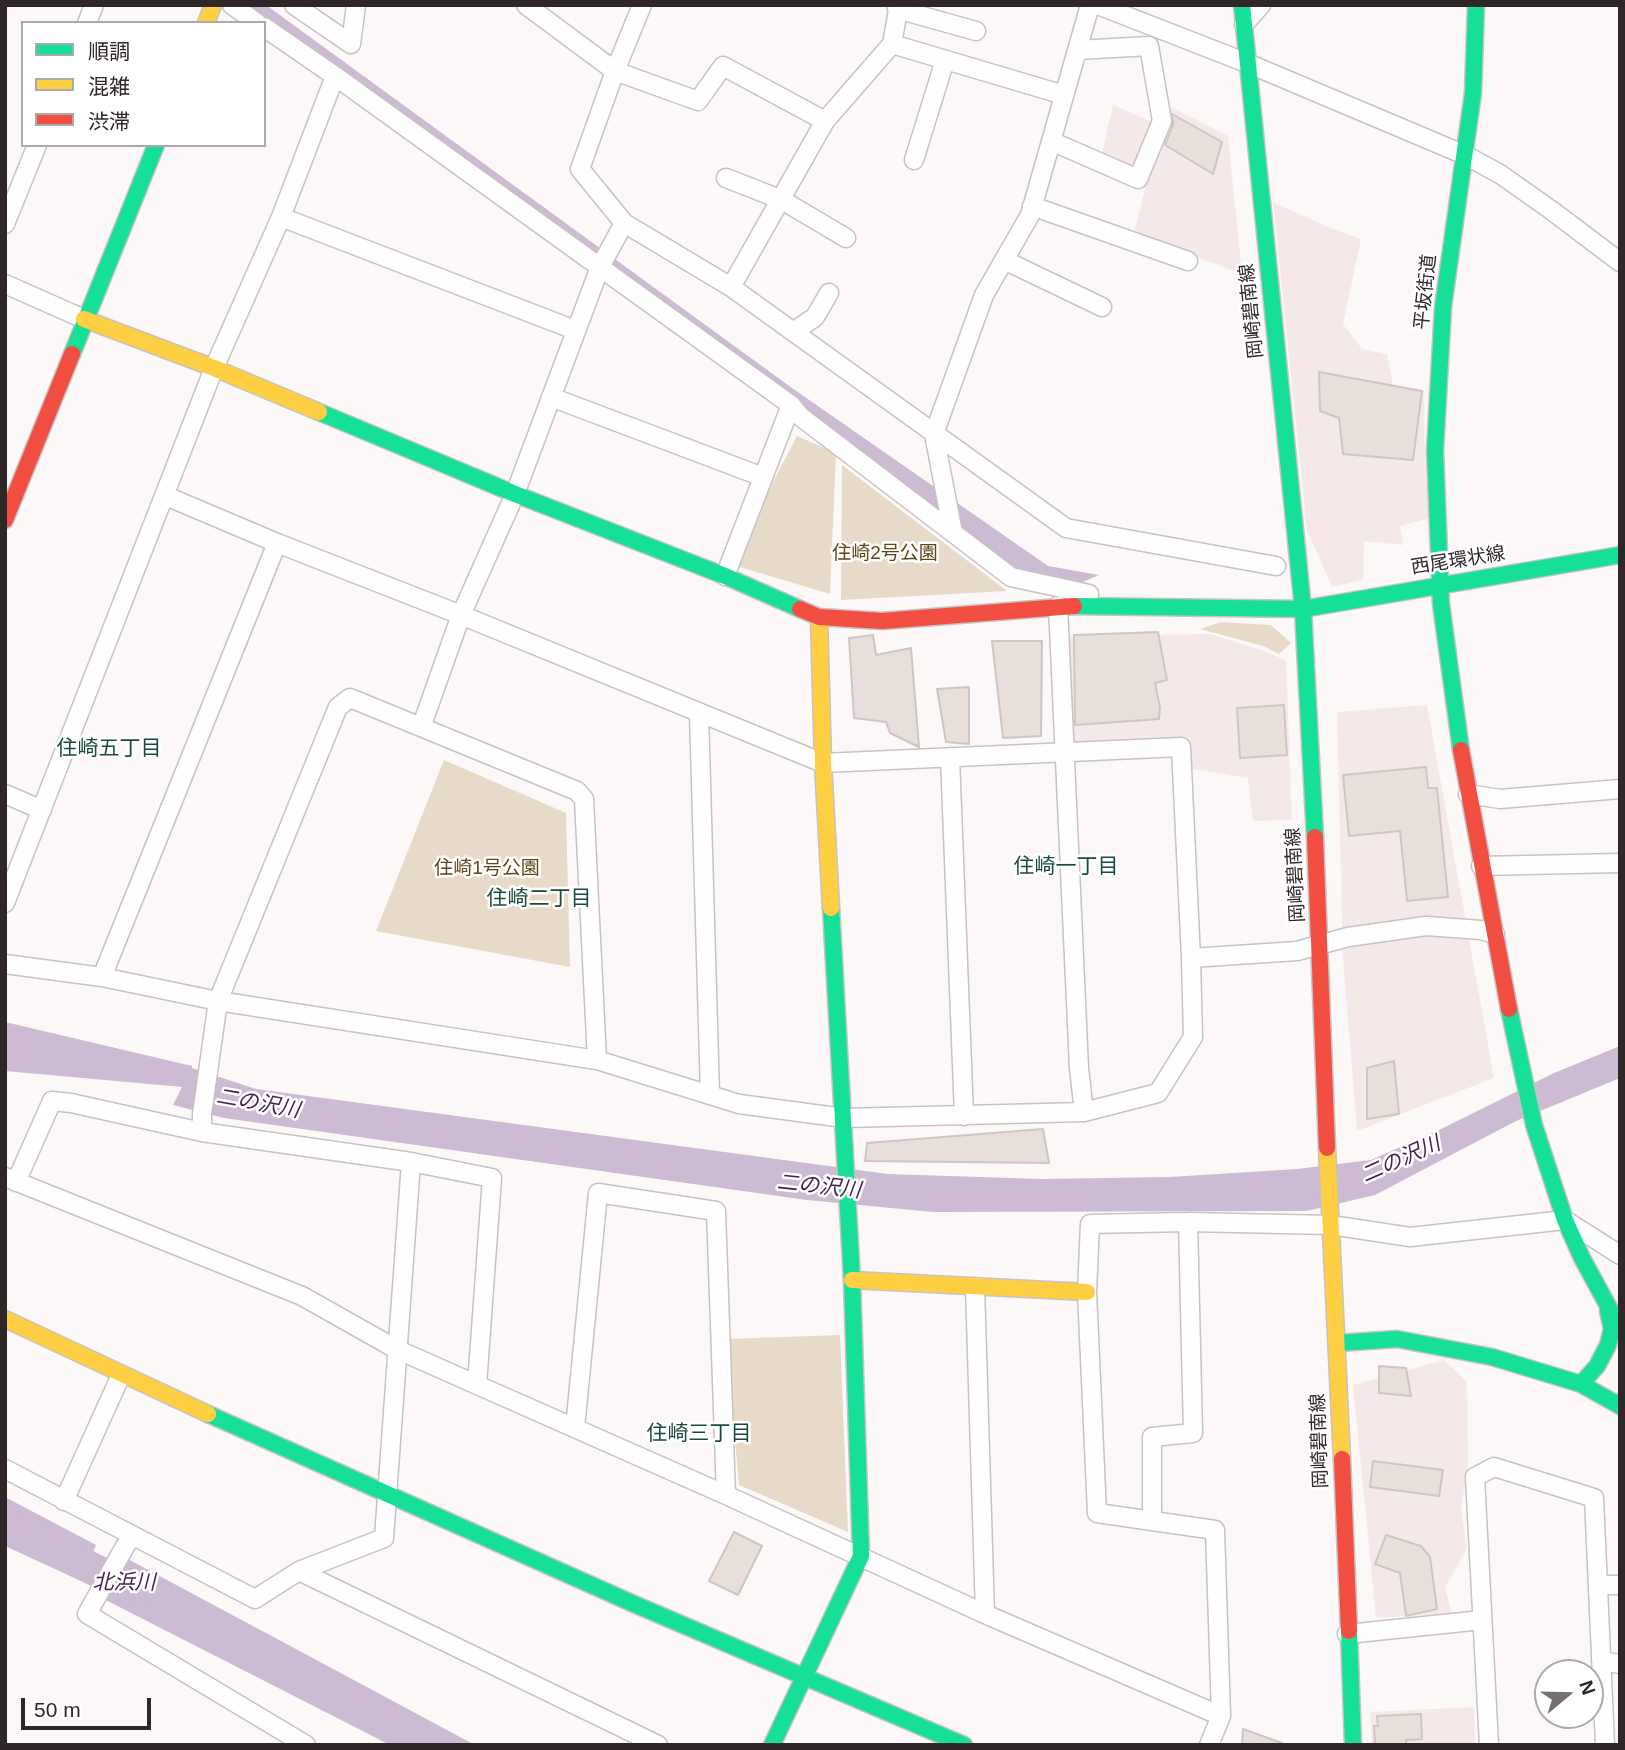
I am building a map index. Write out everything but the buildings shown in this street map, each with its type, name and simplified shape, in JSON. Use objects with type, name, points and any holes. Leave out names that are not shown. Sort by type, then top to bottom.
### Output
[{"type":"street","points":[[207,21],[214,5]]},
{"type":"street","points":[[232,5],[254,21]]},
{"type":"street","points":[[294,5],[351,44],[356,5]]},
{"type":"street","points":[[526,5],[615,71],[698,101],[723,66],[825,121]]},
{"type":"street","points":[[642,5],[580,169],[624,223],[731,288],[1066,528],[1276,566]]},
{"type":"street","points":[[952,527],[934,434],[984,295],[1030,215],[1090,5]]},
{"type":"street","points":[[1098,5],[1247,63],[1465,155],[1500,174],[1620,262]]},
{"type":"street","name":"岡崎碧南線","points":[[1242,5],[1303,609],[1321,945],[1353,1745]]},
{"type":"street","points":[[1244,24],[1261,5]]},
{"type":"street","name":"平坂街道","points":[[1476,5],[1473,93],[1443,307],[1435,451],[1440,585],[1462,760],[1515,1041],[1534,1125],[1565,1220],[1620,1328]]},
{"type":"street","points":[[731,288],[825,121],[892,44],[898,7],[976,31]]},
{"type":"street","points":[[266,28],[791,405],[801,417],[952,527],[1011,577],[1089,594]]},
{"type":"street","points":[[1078,50],[1149,46],[1167,32]]},
{"type":"street","points":[[892,44],[1064,95]]},
{"type":"street","points":[[1051,141],[1138,179],[1162,121],[1149,46]]},
{"type":"street","points":[[914,160],[945,60]]},
{"type":"street","points":[[5,903],[214,368],[281,217],[335,76]]},
{"type":"street","points":[[5,224],[36,147]]},
{"type":"street","points":[[5,520],[155,147]]},
{"type":"street","points":[[726,178],[782,200],[846,238]]},
{"type":"street","points":[[1032,205],[1188,261]]},
{"type":"street","points":[[281,217],[575,330]]},
{"type":"street","points":[[422,726],[461,615],[515,494],[600,267],[624,223]]},
{"type":"street","points":[[1004,260],[1102,307]]},
{"type":"street","points":[[5,284],[84,319]]},
{"type":"street","points":[[793,332],[815,317],[829,293]]},
{"type":"street","name":"西尾環状線","points":[[84,319],[214,368],[515,494],[725,576],[819,617],[882,621],[1058,606],[1303,609],[1620,555]]},
{"type":"street","points":[[551,397],[763,477]]},
{"type":"street","points":[[725,576],[791,405]]},
{"type":"street","points":[[5,964],[102,977],[218,1001],[597,1060],[739,1104],[844,1118],[1084,1112],[1158,1093],[1193,1037],[1181,747],[823,763],[461,615],[276,543],[166,496]]},
{"type":"street","points":[[102,977],[276,543]]},
{"type":"street","points":[[1058,606],[1079,1068],[1084,1112]]},
{"type":"street","points":[[772,1745],[860,1556],[852,1280],[823,763],[819,617]]},
{"type":"street","points":[[202,1123],[218,1001],[338,707],[350,698],[578,791],[584,799],[597,1060]]},
{"type":"street","points":[[699,714],[710,1094]]},
{"type":"street","points":[[950,757],[964,1116]]},
{"type":"street","points":[[1468,794],[1500,799],[1620,789]]},
{"type":"street","points":[[5,794],[42,810]]},
{"type":"street","points":[[1481,866],[1620,863]]},
{"type":"street","points":[[1191,958],[1297,951],[1348,937],[1426,926],[1481,930],[1495,934]]},
{"type":"street","points":[[477,1385],[492,1178],[202,1123],[52,1101],[11,1179],[302,1296],[396,1349],[477,1385],[575,1428],[726,1495],[985,1614],[1221,1716]]},
{"type":"street","points":[[5,1469],[131,1540],[255,1599],[299,1571],[384,1538],[411,1162]]},
{"type":"street","points":[[575,1428],[598,1193],[716,1211],[726,1495]]},
{"type":"street","points":[[1209,1745],[1221,1716],[1215,1530],[1097,1513],[1087,1292],[1090,1224],[1188,1222],[1331,1225],[1410,1237],[1565,1220],[1620,1255]]},
{"type":"street","points":[[1152,1521],[1152,1437],[1194,1433],[1188,1222]]},
{"type":"street","points":[[852,1280],[1087,1292]]},
{"type":"street","points":[[975,1286],[985,1614]]},
{"type":"street","points":[[1581,1384],[1597,1366],[1608,1345],[1612,1329],[1606,1304]]},
{"type":"street","points":[[5,1319],[121,1375],[634,1604],[964,1745]]},
{"type":"street","points":[[1338,1343],[1397,1339],[1492,1357],[1581,1384],[1620,1406]]},
{"type":"street","points":[[64,1501],[121,1375]]},
{"type":"street","points":[[1489,1745],[1475,1477],[1494,1467],[1594,1498],[1600,1585],[1611,1662],[1605,1745]]},
{"type":"street","points":[[131,1540],[87,1614],[306,1745]]},
{"type":"street","points":[[299,1571],[658,1745]]},
{"type":"street","points":[[1600,1585],[1620,1585]]},
{"type":"street","points":[[1348,1634],[1482,1620]]},
{"type":"shaded area","points":[[1113,105],[1150,121],[1173,108],[1228,136],[1242,274],[1134,233],[1149,173],[1102,153]]},
{"type":"shaded area","points":[[1273,202],[1361,239],[1343,324],[1362,349],[1387,354],[1393,385],[1424,391],[1425,466],[1430,518],[1400,526],[1403,545],[1364,541],[1363,580],[1332,587],[1307,530]]},
{"type":"shaded area","points":[[1211,634],[1270,653],[1286,661],[1292,820],[1253,821],[1248,778],[1192,769],[1187,738],[1068,747],[1067,636]]},
{"type":"shaded area","points":[[1427,705],[1494,1078],[1357,1131],[1343,957],[1337,712]]},
{"type":"shaded area","points":[[1444,1360],[1467,1382],[1468,1466],[1461,1508],[1467,1548],[1445,1588],[1452,1613],[1376,1618],[1353,1385]]},
{"type":"shaded area","points":[[1474,1707],[1475,1745],[1372,1745],[1370,1712]]},
{"type":"green space","points":[[797,436],[836,453],[830,594],[730,564]]},
{"type":"green space","name":"住崎2号公園","points":[[842,465],[1007,591],[841,600]]},
{"type":"green space","points":[[1221,622],[1271,625],[1291,643],[1279,654],[1263,646],[1200,629]]},
{"type":"green space","name":"住崎1号公園","points":[[444,760],[566,813],[570,967],[376,931]]},
{"type":"green space","points":[[840,1335],[848,1532],[739,1485],[726,1339]]},
{"type":"water","points":[[246,5],[266,5],[792,388],[1048,566],[1099,575],[1078,584],[1018,573]]},
{"type":"water","name":"二の沢川","points":[[5,1022],[192,1066],[256,1089],[888,1174],[1041,1179],[1170,1177],[1297,1169],[1371,1160],[1439,1130],[1554,1073],[1620,1046],[1620,1078],[1516,1121],[1375,1195],[1306,1211],[933,1212],[807,1200],[224,1118],[173,1105],[182,1087],[5,1071]]},
{"type":"water","name":"北浜川","points":[[5,1497],[96,1545],[81,1581],[5,1546]]},
{"type":"water","name":"北浜川","points":[[111,1550],[475,1745],[390,1745],[92,1593]]},
{"type":"waterway","name":"北浜川","points":[[5,1526],[138,1591]]},
{"type":"traffic: fast","points":[[1242,5],[1303,609],[1315,837]]},
{"type":"traffic: fast","points":[[1461,750],[1441,604],[1435,451],[1443,307],[1473,93],[1476,5]]},
{"type":"traffic: fast","points":[[72,354],[155,147]]},
{"type":"traffic: fast","points":[[319,412],[515,494],[725,576],[800,609]]},
{"type":"traffic: fast","points":[[1074,606],[1303,609],[1620,555]]},
{"type":"traffic: fast","points":[[772,1745],[861,1556],[852,1280],[831,908]]},
{"type":"traffic: fast","points":[[1509,1009],[1534,1125],[1565,1220],[1620,1328]]},
{"type":"traffic: fast","points":[[1581,1384],[1597,1366],[1608,1345],[1612,1329],[1608,1311]]},
{"type":"traffic: fast","points":[[1338,1343],[1397,1339],[1492,1357],[1581,1384],[1620,1406]]},
{"type":"traffic: fast","points":[[208,1414],[634,1604],[964,1745]]},
{"type":"traffic: fast","points":[[1349,1631],[1353,1745]]},
{"type":"traffic: slow","points":[[207,21],[213,5]]},
{"type":"traffic: slow","points":[[84,319],[214,368],[319,412]]},
{"type":"traffic: slow","points":[[819,617],[831,908]]},
{"type":"traffic: slow","points":[[1327,1148],[1342,1459]]},
{"type":"traffic: slow","points":[[852,1280],[1087,1292]]},
{"type":"traffic: slow","points":[[5,1319],[208,1414]]},
{"type":"traffic: jam","points":[[5,520],[72,354]]},
{"type":"traffic: jam","points":[[800,609],[819,617],[882,621],[1074,606]]},
{"type":"traffic: jam","points":[[1461,750],[1509,1009]]},
{"type":"traffic: jam","points":[[1315,837],[1327,1148]]},
{"type":"traffic: jam","points":[[1342,1459],[1349,1631]]},
{"type":"district","name":"住崎五丁目","points":[[109,749]]},
{"type":"district","name":"住崎一丁目","points":[[1066,867]]},
{"type":"district","name":"住崎二丁目","points":[[539,899]]},
{"type":"district","name":"住崎三丁目","points":[[699,1434]]}]
